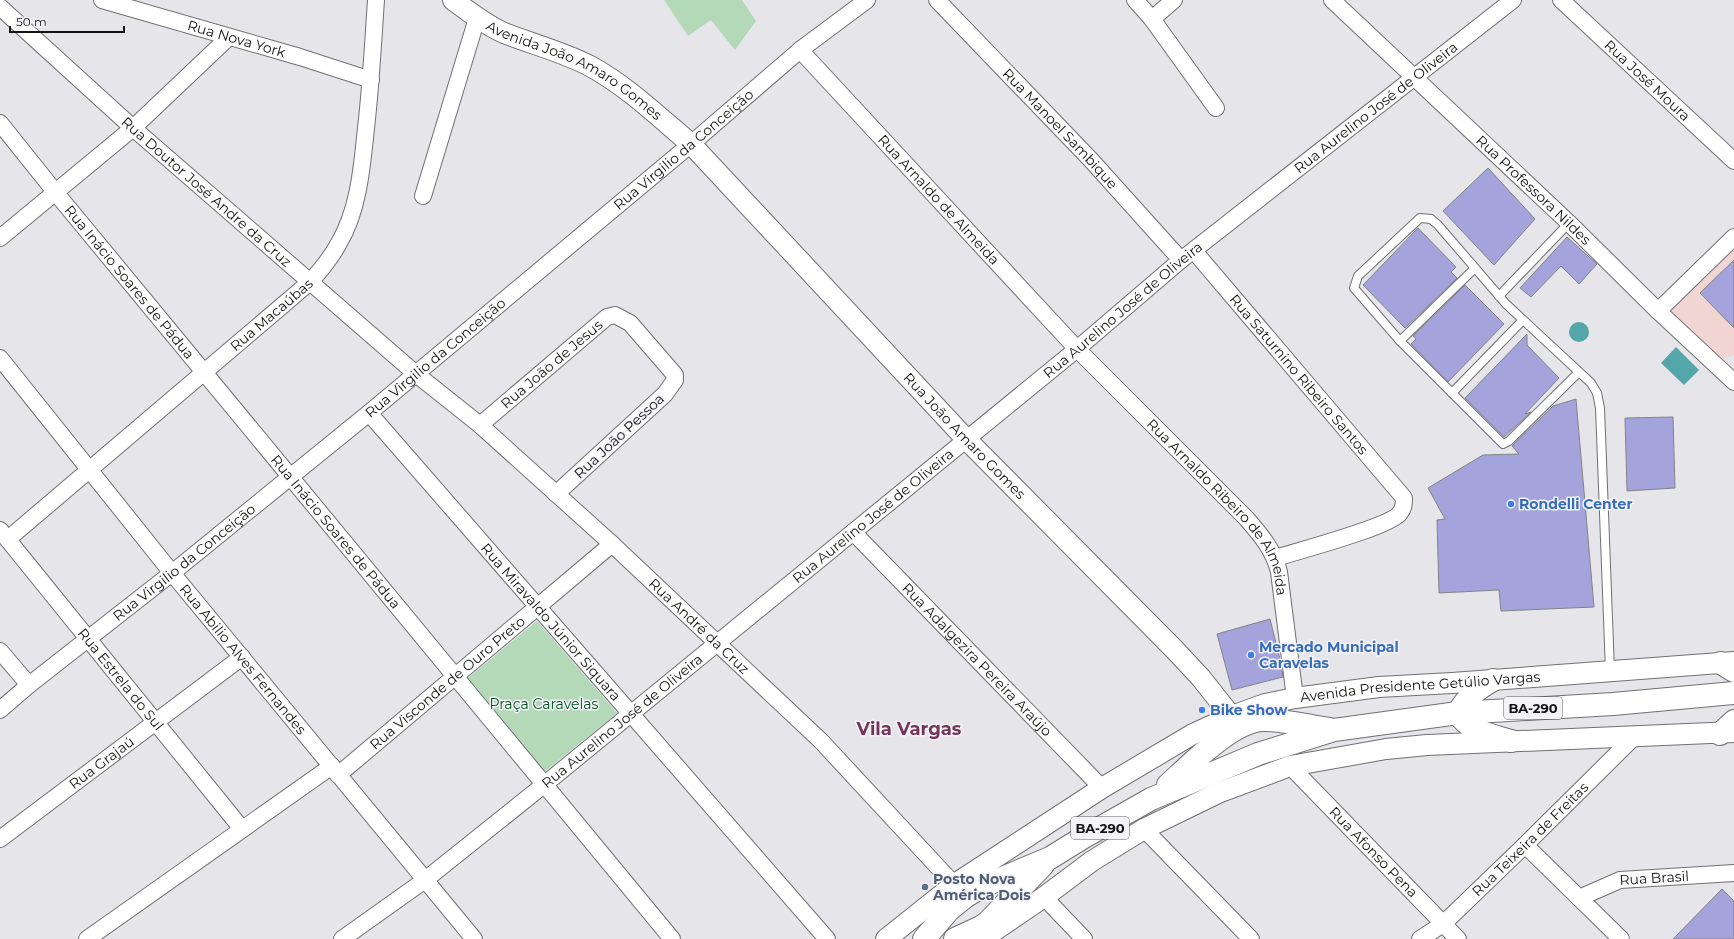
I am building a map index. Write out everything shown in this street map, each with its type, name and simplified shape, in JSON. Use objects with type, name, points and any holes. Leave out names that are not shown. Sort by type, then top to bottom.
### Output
[{"type":"main road","points":[[1493,680],[1477,690],[1464,702],[1458,713],[1463,721],[1470,727],[1511,741]]},
{"type":"main road","name":"Avenida Presidente Getúlio Vargas","points":[[924,939],[956,897],[1050,858],[1151,799],[1229,766],[1334,730],[1458,713],[1613,704],[1734,693]]},
{"type":"main road","name":"Avenida Presidente Getúlio Vargas","points":[[1151,799],[1217,741],[1236,721],[1264,719],[1334,730]]},
{"type":"main road","points":[[1264,719],[1275,731],[1275,749]]},
{"type":"main road","points":[[1217,741],[1220,754],[1229,766]]},
{"type":"main road","name":"Avenida Presidente Getúlio Vargas","points":[[983,931],[1050,858]]},
{"type":"main road","points":[[956,897],[952,919],[957,924],[983,931],[998,896],[986,884]]},
{"type":"street","name":"Rua Nova York","points":[[102,0],[229,38],[300,57],[371,80]]},
{"type":"street","name":"Rua Macaúbas","points":[[4,535],[89,470],[310,282],[326,264],[340,242],[350,216],[362,175],[371,80],[376,0]]},
{"type":"street","name":"Avenida João Amaro Gomes","points":[[453,0],[477,18],[502,32],[588,65],[605,75],[625,89],[691,144]]},
{"type":"street","name":"Rua Virgilio da Conceição","points":[[0,710],[86,638],[172,573],[369,413],[691,144],[800,50],[867,0]]},
{"type":"street","name":"Rua Manoel Sambique","points":[[937,0],[1091,160],[1188,256]]},
{"type":"street","points":[[1135,0],[1152,19],[1216,108]]},
{"type":"street","points":[[1152,19],[1174,0]]},
{"type":"street","name":"Rua Professora Nildes","points":[[1332,0],[1734,382]]},
{"type":"street","name":"Rua Aurelino José de Oliveira","points":[[342,939],[425,880],[545,784],[1188,256],[1513,0]]},
{"type":"street","name":"Rua José Moura","points":[[1561,0],[1734,161]]},
{"type":"street","name":"Rua Doutor José Andre da Cruz","points":[[0,7],[133,128],[416,374]]},
{"type":"street","points":[[423,196],[477,18]]},
{"type":"street","points":[[0,238],[133,128],[229,38]]},
{"type":"street","name":"Rua Arnaldo de Almeida","points":[[800,50],[1077,348]]},
{"type":"street","name":"Rua Inácio Soares de Pádua","points":[[0,123],[56,193],[672,939]]},
{"type":"street","name":"Rua João Amaro Gomes","points":[[691,144],[966,439],[1175,650],[1201,678],[1236,721]]},
{"type":"street","points":[[1658,311],[1734,237]]},
{"type":"street","name":"Rua Saturnino Ribeiro Santos","points":[[1188,256],[1404,498],[1404,506],[1400,513],[1394,518],[1366,530],[1276,558]]},
{"type":"street","name":"Rua João de Jesus","points":[[480,426],[607,317],[615,315],[630,323],[675,375]]},
{"type":"street","name":"Rua Arnaldo Ribeiro de Almeida","points":[[1077,348],[1246,518],[1262,536],[1276,558],[1295,698]]},
{"type":"street","name":"Rua Abilio Alves Fernandes","points":[[0,358],[172,573],[474,939]]},
{"type":"street","name":"Rua André da Cruz","points":[[416,374],[480,426],[612,544],[821,741],[956,897]]},
{"type":"street","name":"Rua João Pessoa","points":[[556,494],[669,390],[675,380],[675,375]]},
{"type":"street","name":"Rua Miravaldo Júnior Siquara","points":[[369,413],[537,608],[631,713],[827,939]]},
{"type":"street","name":"Rua Adalgezira Pereira Araújo","points":[[853,532],[1102,788]]},
{"type":"street","name":"Rua Estrela do Sul","points":[[4,535],[242,829]]},
{"type":"street","name":"Rua Visconde de Ouro Preto","points":[[87,939],[242,829],[335,771],[456,678],[612,544]]},
{"type":"street","points":[[0,651],[29,685]]},
{"type":"street","name":"Rua Grajaú","points":[[0,839],[242,657]]},
{"type":"street","name":"Avenida Presidente Getúlio Vargas","points":[[886,939],[956,897],[1102,788],[1192,734],[1236,721],[1265,704],[1295,698],[1379,687],[1610,671],[1730,665]]},
{"type":"street","points":[[983,931],[1044,897],[1092,861],[1144,829],[1218,793],[1290,766],[1328,758],[1386,749],[1427,745],[1729,729]]},
{"type":"street","name":"Rua Teixeira de Freitas","points":[[1420,939],[1443,924],[1636,735]]},
{"type":"street","name":"Rua Afonso Pena","points":[[1290,766],[1458,939]]},
{"type":"street","points":[[1144,829],[1251,939]]},
{"type":"street","points":[[1525,845],[1621,939]]},
{"type":"street","name":"Rua Brasil","points":[[1579,898],[1620,880],[1734,873]]},
{"type":"street","points":[[1044,897],[1084,939]]},
{"type":"lane","points":[[1579,372],[1509,441],[1503,444],[1400,341],[1354,288],[1358,276],[1420,218],[1431,219],[1438,225],[1499,296],[1523,320],[1579,372],[1595,388],[1600,408],[1610,671]]},
{"type":"lane","points":[[1499,296],[1568,223]]},
{"type":"lane","points":[[1400,341],[1475,268]]},
{"type":"lane","points":[[1452,393],[1523,320]]},
{"type":"shaded area","points":[[1734,228],[1734,355],[1723,359],[1659,299]]},
{"type":"green space","points":[[664,0],[742,0],[756,21],[735,50],[711,20],[688,36]]},
{"type":"green space","name":"Praça Caravelas","points":[[537,621],[617,713],[539,776],[462,683]]},
{"type":"water","points":[[1579,322],[1586,325],[1589,332],[1586,339],[1579,342],[1572,339],[1569,332],[1572,325]]},
{"type":"water","points":[[1676,347],[1699,370],[1684,385],[1661,363]]},
{"type":"building","points":[[1488,168],[1535,219],[1494,265],[1443,211]]},
{"type":"building","points":[[1418,228],[1456,267],[1451,272],[1457,278],[1405,328],[1363,285]]},
{"type":"building","points":[[1567,237],[1597,264],[1579,284],[1561,266],[1531,297],[1520,288]]},
{"type":"building","points":[[1734,260],[1734,328],[1700,293]]},
{"type":"building","points":[[1465,285],[1504,324],[1448,382],[1411,344],[1416,339],[1413,336]]},
{"type":"building","points":[[1527,334],[1527,345],[1559,378],[1525,414],[1531,412],[1504,437],[1465,398]]},
{"type":"building","name":"Rondelli Center","points":[[1576,399],[1594,607],[1501,611],[1499,590],[1439,593],[1437,520],[1445,519],[1428,488],[1483,455],[1519,454],[1512,446],[1553,406]]},
{"type":"building","points":[[1673,417],[1675,488],[1627,491],[1625,418]]},
{"type":"building","name":"Mercado Municipal Caravelas","points":[[1270,619],[1283,677],[1232,690],[1217,634]]},
{"type":"building","points":[[1722,889],[1734,901],[1734,939],[1673,939]]},
{"type":"place","name":"Rondelli Center","points":[[1511,504]]},
{"type":"place","name":"Mercado Municipal Caravelas","points":[[1251,655]]},
{"type":"place","name":"Bike Show","points":[[1202,710]]},
{"type":"place","name":"Posto Nova América Dois","points":[[925,887]]},
{"type":"district","name":"Vila Vargas","points":[[909,729]]}]
